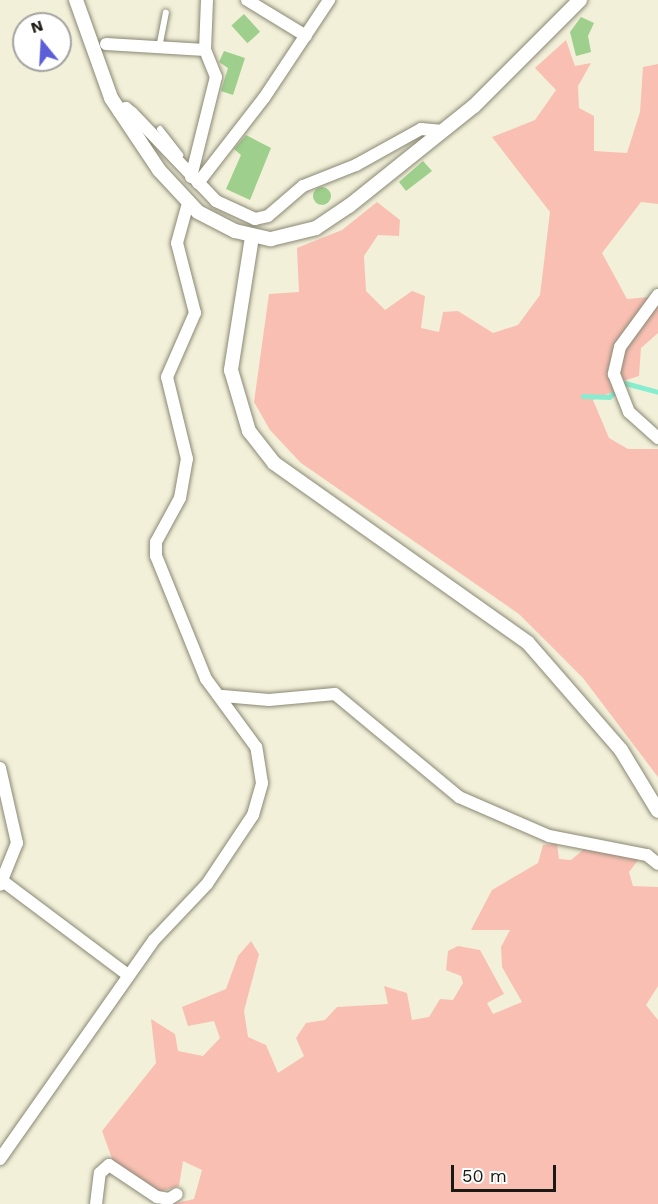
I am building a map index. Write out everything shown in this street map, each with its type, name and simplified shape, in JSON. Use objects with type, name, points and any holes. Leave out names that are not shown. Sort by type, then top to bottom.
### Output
[{"type":"street","points":[[76,0],[119,112],[188,203],[215,222],[252,237],[281,238],[316,228],[443,131],[580,0]]},
{"type":"street","points":[[194,176],[216,78],[205,50],[207,0]]},
{"type":"street","points":[[247,0],[306,36]]},
{"type":"street","points":[[194,176],[306,36],[329,0]]},
{"type":"street","points":[[106,44],[205,50]]},
{"type":"street","points":[[119,112],[126,108],[132,113],[228,210],[262,219],[303,186],[421,129],[443,131]]},
{"type":"street","points":[[0,1159],[128,975],[207,884],[253,815],[262,783],[256,747],[223,696],[206,679],[192,650],[156,556],[156,542],[180,498],[187,459],[167,376],[195,313],[177,243],[188,203]]},
{"type":"street","points":[[252,237],[231,370],[249,431],[274,463],[528,643],[589,708],[658,811]]},
{"type":"street","points":[[658,296],[620,347],[616,384],[623,402],[658,438]]},
{"type":"street","points":[[223,696],[269,700],[335,694],[459,798],[549,836],[647,855],[658,864]]},
{"type":"street","points":[[0,768],[17,843],[1,882],[128,975]]},
{"type":"street","points":[[96,1204],[100,1173],[109,1165],[157,1197],[169,1199],[177,1194]]},
{"type":"lane","points":[[159,49],[166,14]]},
{"type":"lane","points":[[160,129],[194,176]]},
{"type":"shaded area","points":[[566,40],[575,66],[591,63],[578,86],[579,108],[594,116],[594,151],[627,153],[640,112],[643,67],[658,64],[658,204],[641,202],[602,253],[627,299],[650,297],[612,352],[613,392],[593,400],[609,438],[628,449],[658,449],[658,777],[583,678],[519,614],[301,463],[270,430],[254,402],[269,294],[299,292],[297,248],[342,230],[377,202],[400,220],[399,236],[378,235],[364,256],[366,291],[385,310],[412,291],[425,296],[421,328],[439,332],[443,312],[458,311],[493,333],[518,325],[540,295],[550,212],[492,137],[535,120],[556,90],[535,68]]},
{"type":"shaded area","points":[[658,303],[658,333],[641,348],[639,376],[620,382],[618,363],[625,345]]},
{"type":"shaded area","points":[[557,844],[559,859],[571,860],[584,849],[639,859],[629,872],[633,886],[658,887],[658,986],[646,1005],[658,1020],[658,1204],[172,1204],[194,1199],[202,1170],[183,1161],[179,1186],[158,1192],[113,1161],[102,1131],[156,1063],[151,1019],[175,1034],[178,1051],[203,1056],[220,1038],[214,1021],[188,1026],[182,1007],[226,989],[238,956],[251,941],[259,954],[244,1011],[248,1037],[266,1045],[278,1073],[304,1056],[296,1038],[306,1023],[325,1020],[337,1007],[388,1004],[384,986],[407,993],[412,1020],[429,1017],[440,999],[453,1000],[463,983],[461,976],[446,970],[448,951],[458,946],[480,950],[504,994],[487,1003],[493,1014],[522,1002],[502,967],[501,947],[510,930],[471,930],[492,890],[538,863],[543,845]]},
{"type":"building","points":[[244,14],[260,32],[247,43],[231,25]]},
{"type":"building","points":[[581,17],[594,23],[588,36],[591,52],[576,56],[570,32]]},
{"type":"building","points":[[224,51],[245,58],[233,95],[221,91],[228,68],[219,62]]},
{"type":"building","points":[[246,135],[271,148],[250,200],[226,189],[241,155],[234,149]]},
{"type":"building","points":[[423,161],[432,171],[406,191],[399,182]]},
{"type":"building","points":[[318,187],[326,187],[331,192],[329,203],[318,205],[313,200],[313,192]]},
{"type":"waterway","points":[[583,396],[609,397],[625,383],[658,392]]}]
